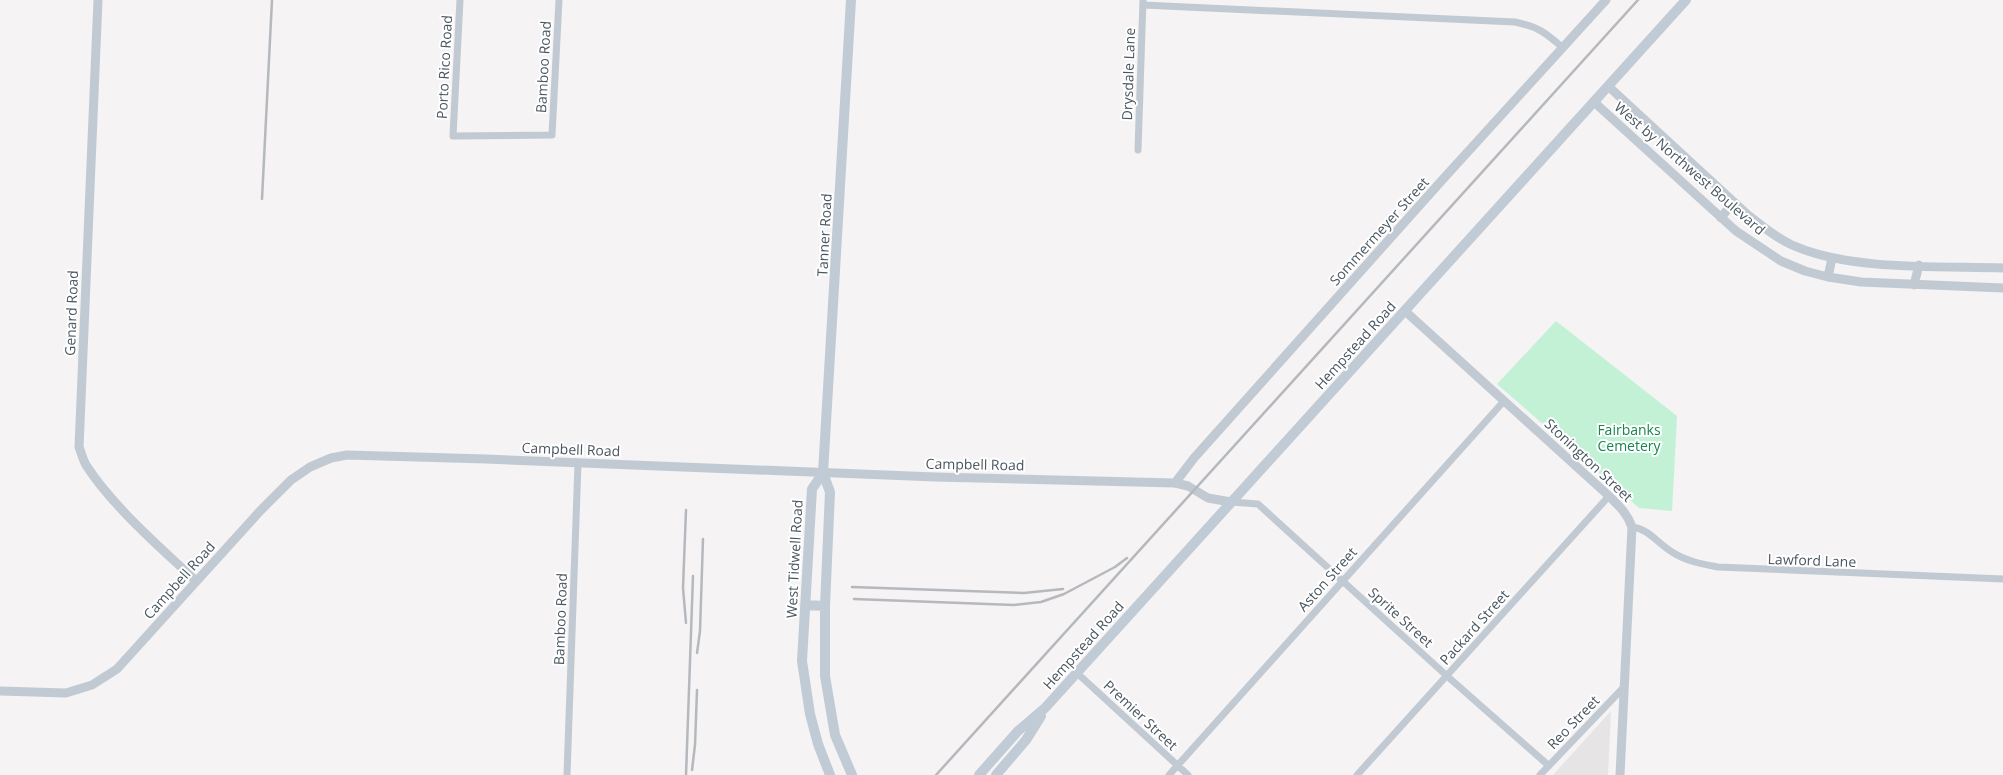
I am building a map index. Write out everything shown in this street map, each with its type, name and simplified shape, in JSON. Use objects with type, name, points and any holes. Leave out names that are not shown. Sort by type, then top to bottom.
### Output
[{"type":"main road","name":"Tanner Road","points":[[823,472],[851,0]]},
{"type":"main road","name":"Hempstead Road","points":[[979,775],[1018,731],[1045,708],[1077,673],[1686,0]]},
{"type":"main road","name":"West Tidwell Road","points":[[823,472],[812,489],[802,661],[804,680],[818,744],[830,775]]},
{"type":"main road","points":[[823,472],[830,492],[825,606],[825,676],[835,735],[852,775]]},
{"type":"main road","points":[[805,605],[825,606]]},
{"type":"main road","name":"Hempstead Road","points":[[997,773],[1026,740],[1045,708]]},
{"type":"main road","points":[[990,763],[997,773]]},
{"type":"street","name":"Genard Road","points":[[98,0],[79,447],[85,464],[112,497],[156,544],[196,581]]},
{"type":"street","name":"Porto Rico Road","points":[[460,0],[453,136],[552,135]]},
{"type":"street","name":"Bamboo Road","points":[[552,135],[559,0]]},
{"type":"street","name":"Sommermeyer Street","points":[[1176,483],[1190,462],[1606,0]]},
{"type":"street","points":[[1143,3],[1515,22],[1534,26],[1548,34],[1564,48]]},
{"type":"street","name":"Drysdale Lane","points":[[1138,150],[1143,3]]},
{"type":"street","name":"West by Northwest Boulevard","points":[[1608,86],[1734,202],[1769,232],[1790,245],[1832,258],[1864,262],[2003,268]]},
{"type":"street","name":"West by Northwest Boulevard","points":[[1594,102],[1743,236],[1780,261],[1805,271],[1828,277],[1861,282],[2003,288]]},
{"type":"street","points":[[1722,218],[1734,202]]},
{"type":"street","points":[[1828,277],[1832,258]]},
{"type":"street","points":[[1914,285],[1919,265]]},
{"type":"street","name":"Stonington Street","points":[[1405,311],[1624,510],[1632,527]]},
{"type":"street","name":"Aston Street","points":[[1169,775],[1504,401]]},
{"type":"street","name":"Campbell Road","points":[[0,691],[61,693],[92,685],[117,669],[261,510],[291,480],[310,467],[332,458],[369,455],[1176,483],[1188,486],[1208,498],[1231,502]]},
{"type":"street","name":"Bamboo Road","points":[[567,775],[578,463]]},
{"type":"street","name":"Packard Street","points":[[1357,775],[1609,496]]},
{"type":"street","name":"Sprite Street","points":[[1231,502],[1258,504],[1548,765]]},
{"type":"street","points":[[1620,775],[1632,527]]},
{"type":"street","name":"Lawford Lane","points":[[1632,527],[1646,530],[1671,552],[1688,560],[1718,567],[2003,579]]},
{"type":"street","name":"Premier Street","points":[[1077,673],[1188,775]]},
{"type":"street","name":"Reo Street","points":[[1540,775],[1624,687]]},
{"type":"shaded area","points":[[1611,711],[1608,775],[1553,775]]},
{"type":"green space","name":"Fairbanks Cemetery","points":[[1556,321],[1677,416],[1672,511],[1639,508],[1497,384]]},
{"type":"railway","points":[[262,199],[272,0]]},
{"type":"railway","points":[[936,775],[1638,0]]},
{"type":"railway","points":[[686,510],[683,588],[686,623]]},
{"type":"railway","points":[[697,653],[700,631],[703,539]]},
{"type":"railway","points":[[854,599],[1014,605],[1041,602],[1064,594],[1115,567],[1127,558]]},
{"type":"railway","points":[[686,775],[693,576]]},
{"type":"railway","points":[[852,587],[1024,593],[1063,589]]},
{"type":"railway","points":[[692,770],[697,690]]}]
